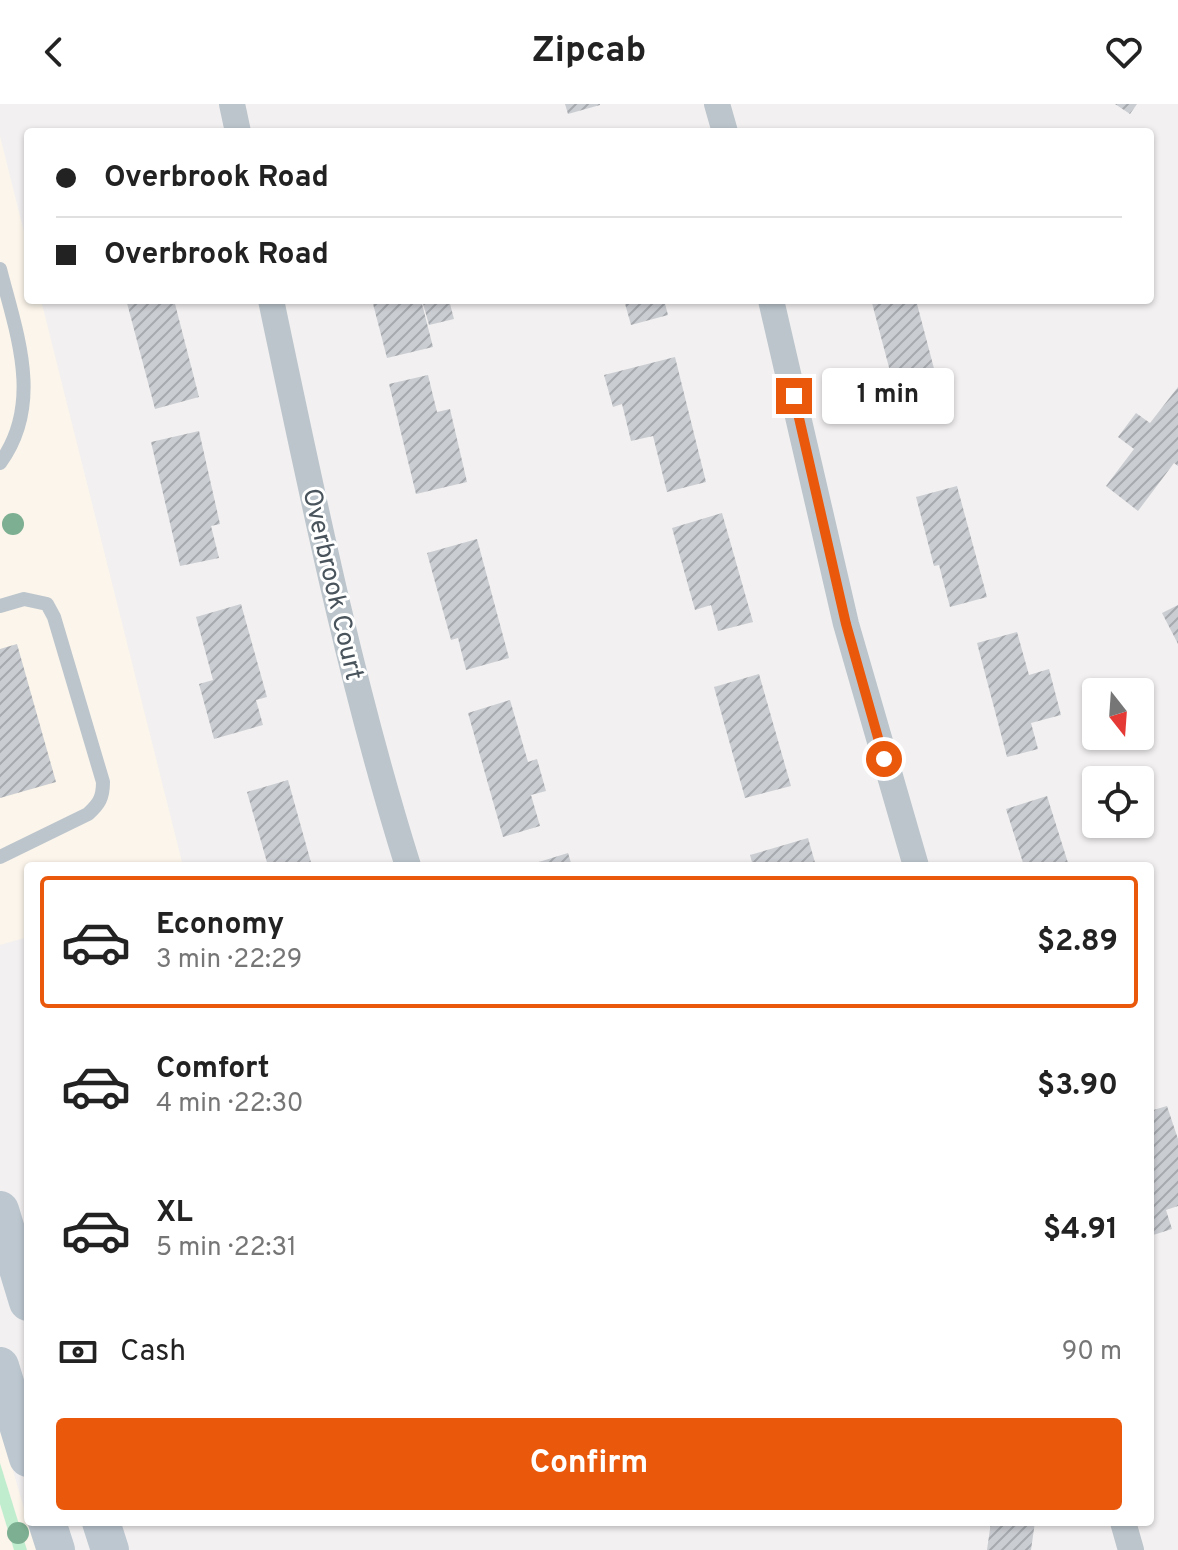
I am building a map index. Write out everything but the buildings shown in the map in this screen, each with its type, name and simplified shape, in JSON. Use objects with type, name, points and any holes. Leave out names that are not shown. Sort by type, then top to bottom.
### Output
[{"type":"main road","points":[[0,1210],[24,1289]]},
{"type":"main road","points":[[0,1366],[24,1445]]},
{"type":"main road","points":[[48,1526],[56,1550]]},
{"type":"main road","points":[[102,1526],[110,1550]]},
{"type":"street","points":[[232,104],[237,128]]},
{"type":"street","points":[[717,104],[724,128]]},
{"type":"street","name":"Overbrook Court","points":[[272,304],[368,726],[407,862]]},
{"type":"street","points":[[772,304],[846,624],[915,862]]},
{"type":"street","points":[[1124,1526],[1131,1550]]},
{"type":"lane","points":[[0,269],[24,367],[20,419],[0,463]]},
{"type":"lane","points":[[0,606],[24,599],[47,604],[54,617],[103,782],[99,804],[88,814],[0,857]]},
{"type":"shaded area","points":[[0,136],[24,232],[24,304],[42,304],[182,862],[24,862],[24,938],[0,945]]},
{"type":"shaded area","points":[[0,1426],[24,1508],[24,1526],[29,1526],[38,1550],[0,1550]]},
{"type":"green space","points":[[0,1463],[27,1550],[14,1550],[0,1504]]},
{"type":"route","points":[[794,396],[846,624],[884,759]]}]
